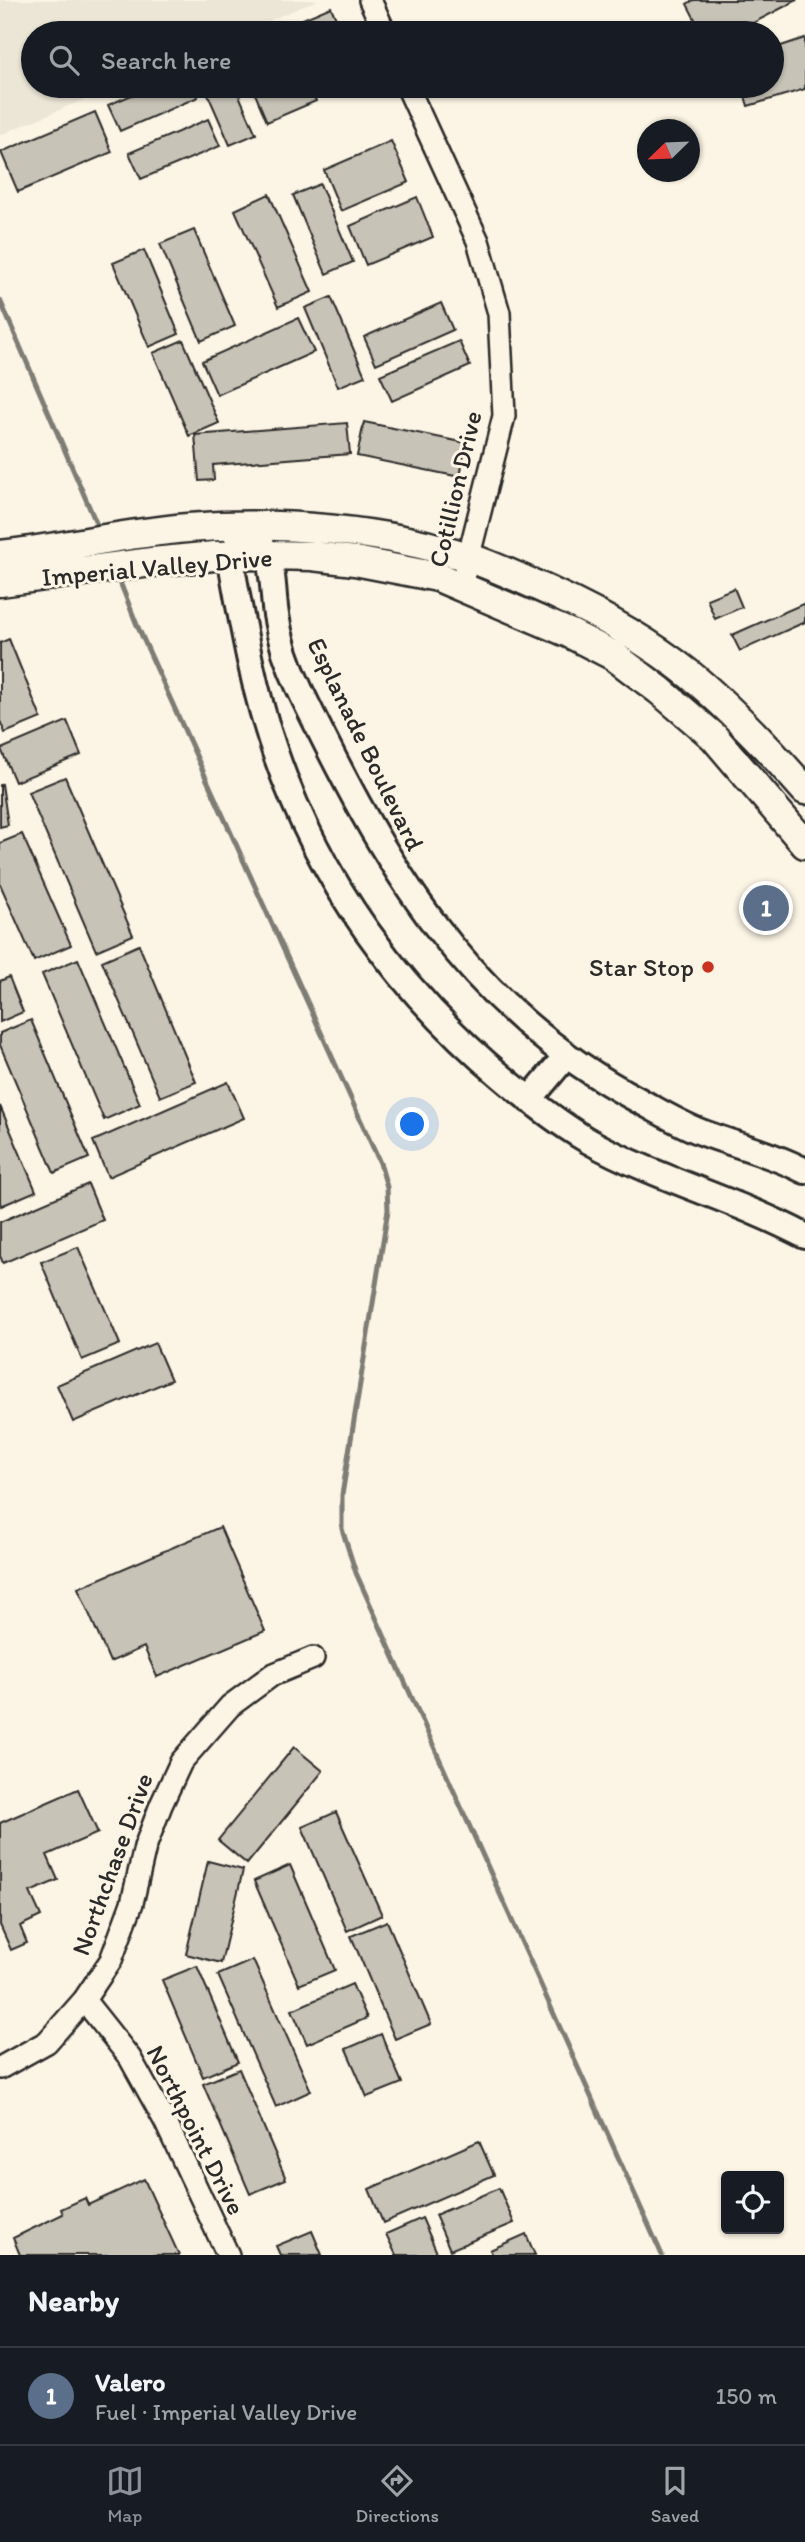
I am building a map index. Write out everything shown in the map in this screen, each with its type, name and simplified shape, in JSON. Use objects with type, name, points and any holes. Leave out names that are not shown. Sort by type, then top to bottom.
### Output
[{"type":"main road","name":"Imperial Valley Drive","points":[[0,555],[189,528],[294,526],[381,536],[469,558],[531,583],[618,625],[688,674],[744,724],[805,790]]},
{"type":"main road","name":"Imperial Valley Drive","points":[[0,582],[152,562],[268,555],[355,561],[438,577],[614,656],[659,690],[713,737],[805,844]]},
{"type":"main road","points":[[604,651],[618,625]]},
{"type":"street","points":[[370,0],[380,21]]},
{"type":"street","name":"Cotillion Drive","points":[[412,98],[478,241],[499,313],[504,416],[461,587]]},
{"type":"street","points":[[249,526],[230,556],[247,653],[271,740],[298,810],[329,871],[366,931],[432,1013],[529,1100],[587,1140],[773,1219],[805,1236]]},
{"type":"street","name":"Esplanade Boulevard","points":[[249,526],[268,555],[276,618],[290,666],[325,738],[400,877],[430,922],[468,968],[508,1009],[566,1056],[608,1083],[698,1131],[805,1171]]},
{"type":"street","points":[[529,1100],[566,1056]]},
{"type":"street","name":"Northchase Drive","points":[[0,2068],[47,2042],[84,2000],[111,1960],[132,1903],[145,1847],[181,1762],[230,1706],[272,1675],[313,1658]]},
{"type":"street","name":"Northpoint Drive","points":[[84,2000],[130,2058],[165,2121],[228,2255]]},
{"type":"shaded area","points":[[0,0],[318,0],[268,21],[21,21],[21,98],[88,98],[0,135]]},
{"type":"building","points":[[694,0],[797,0],[757,21],[696,21],[687,4]]},
{"type":"building","points":[[331,7],[337,21],[298,21]]},
{"type":"building","points":[[805,38],[805,89],[784,95],[784,45]]},
{"type":"building","points":[[125,98],[196,98],[120,131],[108,105]]},
{"type":"building","points":[[209,98],[240,98],[256,134],[230,145]]},
{"type":"building","points":[[257,98],[315,98],[316,101],[267,122]]},
{"type":"building","points":[[746,98],[775,98],[748,106]]},
{"type":"building","points":[[95,112],[112,152],[18,192],[1,152]]},
{"type":"building","points":[[208,119],[220,146],[141,179],[129,153]]},
{"type":"building","points":[[391,141],[409,182],[341,211],[324,170]]},
{"type":"building","points":[[320,184],[353,262],[326,274],[293,195]]},
{"type":"building","points":[[269,194],[312,292],[278,307],[235,210]]},
{"type":"building","points":[[417,197],[433,237],[366,265],[350,226]]},
{"type":"building","points":[[194,230],[235,326],[201,341],[160,244]]},
{"type":"building","points":[[144,250],[179,334],[149,347],[113,263]]},
{"type":"building","points":[[331,297],[365,376],[338,387],[305,308]]},
{"type":"building","points":[[441,303],[453,330],[376,364],[364,337]]},
{"type":"building","points":[[298,318],[314,352],[217,395],[202,361]]},
{"type":"building","points":[[183,340],[219,423],[189,436],[153,353]]},
{"type":"building","points":[[459,341],[470,366],[392,401],[380,375]]},
{"type":"building","points":[[364,422],[466,443],[460,477],[357,456]]},
{"type":"building","points":[[347,423],[350,454],[213,465],[214,480],[199,481],[195,435]]},
{"type":"building","points":[[734,588],[742,607],[715,619],[707,599]]},
{"type":"building","points":[[805,603],[805,622],[740,651],[732,635]]},
{"type":"building","points":[[9,639],[41,718],[5,733],[0,721],[0,643]]},
{"type":"building","points":[[67,721],[81,755],[15,782],[1,749]]},
{"type":"building","points":[[65,777],[133,935],[96,951],[28,792]]},
{"type":"building","points":[[2,784],[8,825],[0,827],[0,785]]},
{"type":"building","points":[[22,834],[71,945],[34,961],[0,884],[0,843]]},
{"type":"building","points":[[139,945],[196,1082],[160,1097],[102,961]]},
{"type":"building","points":[[78,959],[140,1104],[104,1120],[42,974]]},
{"type":"building","points":[[9,977],[23,1012],[0,1022],[0,981]]},
{"type":"building","points":[[31,1020],[89,1158],[54,1173],[0,1045],[0,1033]]},
{"type":"building","points":[[228,1082],[244,1118],[108,1177],[93,1141]]},
{"type":"building","points":[[0,1106],[36,1191],[1,1206],[0,1202]]},
{"type":"building","points":[[88,1184],[103,1220],[3,1263],[0,1256],[0,1222]]},
{"type":"building","points":[[78,1247],[120,1344],[82,1360],[41,1262]]},
{"type":"building","points":[[155,1343],[171,1380],[73,1422],[57,1385]]},
{"type":"building","points":[[220,1527],[265,1631],[157,1677],[144,1647],[110,1662],[78,1588]]},
{"type":"building","points":[[294,1747],[323,1771],[247,1864],[218,1840]]},
{"type":"building","points":[[78,1789],[98,1833],[47,1855],[58,1880],[30,1892],[41,1916],[20,1926],[27,1943],[11,1950],[0,1925],[0,1823]]},
{"type":"building","points":[[336,1812],[382,1915],[347,1931],[302,1827]]},
{"type":"building","points":[[208,1861],[243,1870],[221,1963],[186,1954]]},
{"type":"building","points":[[290,1865],[335,1970],[299,1985],[254,1881]]},
{"type":"building","points":[[387,1921],[431,2024],[395,2039],[351,1936]]},
{"type":"building","points":[[253,1960],[311,2091],[276,2107],[218,1975]]},
{"type":"building","points":[[197,1966],[238,2062],[203,2077],[162,1980]]},
{"type":"building","points":[[352,1984],[367,2018],[307,2044],[292,2010]]},
{"type":"building","points":[[381,2034],[402,2083],[367,2097],[346,2049]]},
{"type":"building","points":[[239,2069],[286,2179],[250,2194],[203,2084]]},
{"type":"building","points":[[479,2141],[494,2175],[383,2223],[369,2189]]},
{"type":"building","points":[[144,2179],[179,2255],[20,2255],[13,2238],[63,2214],[61,2209],[85,2198],[88,2205]]},
{"type":"building","points":[[499,2188],[514,2223],[450,2250],[435,2215]]},
{"type":"building","points":[[422,2218],[438,2255],[396,2255],[386,2234]]},
{"type":"building","points":[[312,2231],[322,2255],[280,2255],[276,2246]]},
{"type":"building","points":[[526,2234],[535,2255],[493,2255],[490,2250]]},
{"type":"waterway","points":[[0,300],[100,532]]},
{"type":"waterway","points":[[118,577],[137,625],[380,1163],[387,1187],[388,1210],[342,1495],[342,1529],[356,1573],[662,2255]]},
{"type":"place","name":"Valero","points":[[766,908]]},
{"type":"place","name":"Star Stop","points":[[708,967]]}]
